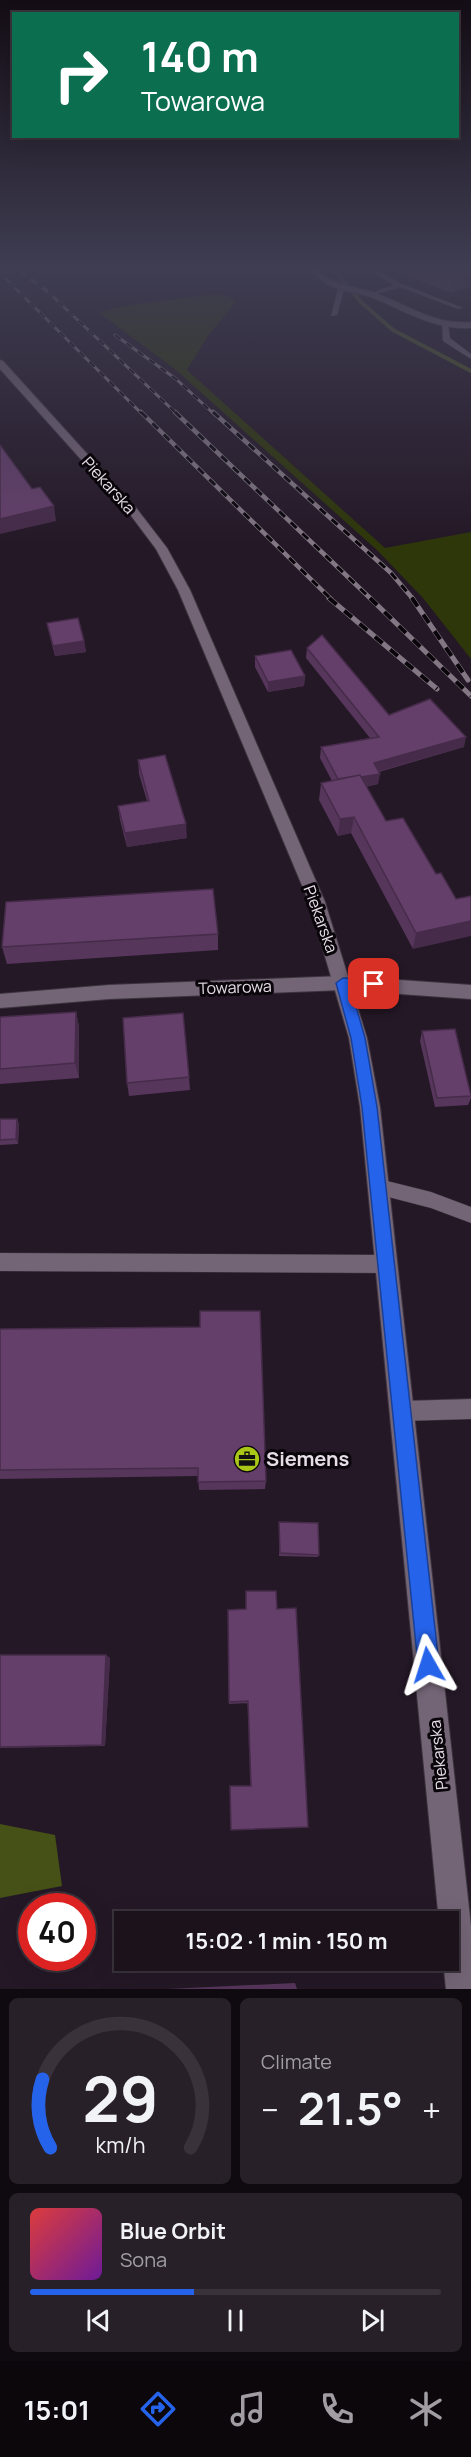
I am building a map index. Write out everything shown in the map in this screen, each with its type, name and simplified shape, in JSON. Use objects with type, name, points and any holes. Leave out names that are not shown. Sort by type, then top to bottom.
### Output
[{"type":"street","name":"Piekarska","points":[[0,363],[133,511],[172,568],[313,893],[343,983],[358,1038],[379,1187],[462,1989]]},
{"type":"street","name":"Towarowa","points":[[0,1001],[109,992],[343,983],[471,992]]},
{"type":"lane","points":[[379,1187],[431,1200],[471,1215]]},
{"type":"lane","points":[[0,1262],[387,1264]]},
{"type":"lane","points":[[402,1411],[471,1409]]},
{"type":"green space","points":[[162,360],[193,360],[187,370],[385,548],[471,532],[471,659],[423,598],[377,550]]},
{"type":"green space","points":[[0,1824],[55,1835],[62,1886],[0,1898]]},
{"type":"building","points":[[0,445],[32,489],[40,487],[54,506],[0,519]]},
{"type":"building","points":[[78,618],[84,641],[53,646],[47,623]]},
{"type":"building","points":[[322,635],[389,715],[430,699],[466,737],[374,763],[380,774],[338,779],[321,747],[379,737],[307,648]]},
{"type":"building","points":[[291,650],[305,676],[268,682],[255,656]]},
{"type":"building","points":[[165,755],[186,824],[125,833],[118,806],[149,801],[138,760]]},
{"type":"building","points":[[360,775],[386,821],[403,818],[436,874],[441,873],[456,899],[471,896],[471,921],[416,933],[354,817],[340,819],[321,783]]},
{"type":"building","points":[[213,889],[218,934],[2,947],[6,902]]},
{"type":"building","points":[[76,1012],[75,1063],[0,1069],[0,1017]]},
{"type":"building","points":[[183,1013],[189,1077],[127,1083],[123,1018]]},
{"type":"building","points":[[455,1029],[471,1096],[437,1098],[422,1031]]},
{"type":"building","points":[[0,1119],[17,1119],[16,1139],[0,1140]]},
{"type":"building","points":[[200,1311],[260,1311],[266,1481],[198,1482],[198,1468],[0,1470],[0,1329],[200,1327]]},
{"type":"building","points":[[279,1522],[318,1523],[319,1555],[280,1553]]},
{"type":"building","points":[[246,1591],[276,1591],[277,1609],[296,1608],[308,1827],[231,1830],[230,1786],[251,1786],[248,1701],[229,1702],[228,1610],[246,1609]]},
{"type":"building","points":[[0,1655],[106,1655],[102,1745],[0,1747]]},
{"type":"waterway","points":[[450,360],[471,371]]},
{"type":"railway","points":[[87,360],[142,414]]},
{"type":"railway","points":[[120,360],[177,414]]},
{"type":"railway","points":[[149,360],[176,379],[214,414]]},
{"type":"railway","points":[[141,412],[331,599]]},
{"type":"railway","points":[[175,412],[371,599]]},
{"type":"railway","points":[[213,412],[391,573],[413,599]]},
{"type":"railway","points":[[329,598],[437,689]]},
{"type":"railway","points":[[370,598],[471,696]]},
{"type":"railway","points":[[412,598],[468,680]]},
{"type":"place","name":"Siemens","points":[[247,1459]]},
{"type":"route","points":[[374,984],[343,983],[358,1038],[370,1107],[428,1665]]}]
